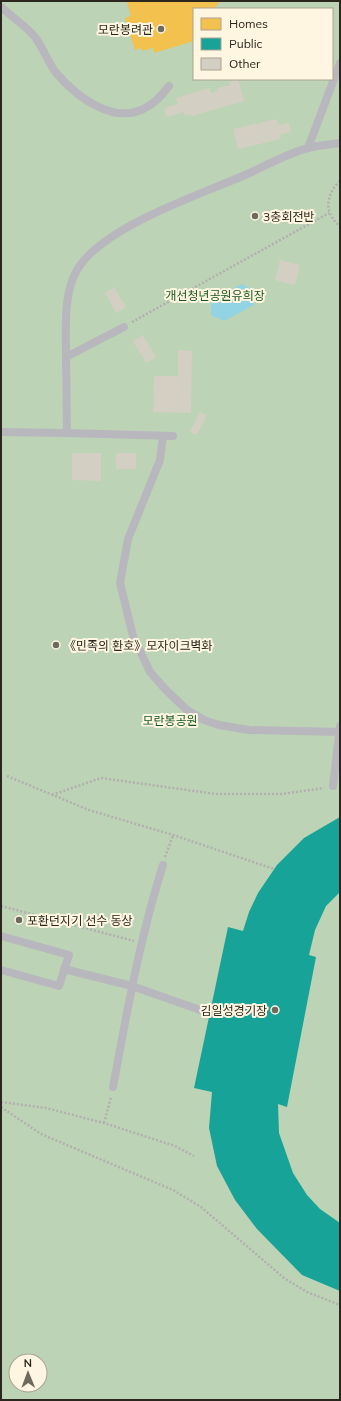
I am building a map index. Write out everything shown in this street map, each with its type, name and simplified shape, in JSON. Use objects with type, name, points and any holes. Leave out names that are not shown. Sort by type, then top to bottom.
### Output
[{"type":"lane","points":[[1,7],[35,37],[57,74],[86,101],[103,110],[133,112],[147,107],[159,98],[169,86]]},
{"type":"lane","points":[[308,148],[340,63]]},
{"type":"lane","points":[[67,433],[66,357],[67,314],[70,292],[77,270],[94,250],[117,233],[143,219],[308,148],[339,143]]},
{"type":"lane","points":[[66,357],[124,327]]},
{"type":"lane","points":[[1,432],[173,436]]},
{"type":"lane","points":[[163,436],[160,460],[128,539],[120,583],[133,636],[150,672],[187,710],[204,720],[219,725],[249,730],[340,730],[332,786]]},
{"type":"lane","points":[[113,1087],[132,986],[163,865]]},
{"type":"lane","points":[[1,936],[69,955],[59,986],[1,970]]},
{"type":"lane","points":[[64,970],[132,986],[203,1011]]},
{"type":"path","points":[[340,181],[330,193],[328,202],[329,213],[340,226]]},
{"type":"path","points":[[124,327],[329,213]]},
{"type":"path","points":[[7,776],[89,810],[173,835],[274,869]]},
{"type":"path","points":[[52,795],[101,778],[216,794],[282,794],[332,786]]},
{"type":"path","points":[[169,845],[173,835]]},
{"type":"path","points":[[1,906],[142,943]]},
{"type":"path","points":[[104,1123],[113,1087]]},
{"type":"path","points":[[1,1102],[46,1108],[104,1123],[175,1146],[194,1156]]},
{"type":"path","points":[[1,1106],[41,1134],[173,1190],[201,1207],[284,1278],[307,1292],[340,1305]]},
{"type":"green space","name":"모란봉공원","points":[[1,1],[340,1],[340,1400],[1,1400]]},
{"type":"water","points":[[242,284],[255,291],[254,305],[224,321],[211,315],[211,300]]},
{"type":"building: Homes","name":"모란봉려관","points":[[220,1],[215,8],[193,8],[193,41],[154,53],[153,48],[142,51],[141,48],[135,50],[125,18],[131,16],[127,2]]},
{"type":"building: Public","name":"김일성경기장","points":[[340,817],[340,892],[326,906],[315,930],[309,955],[316,957],[287,1107],[278,1104],[279,1133],[293,1173],[307,1195],[320,1209],[340,1223],[340,1291],[302,1275],[257,1229],[235,1200],[217,1166],[209,1128],[212,1092],[194,1088],[228,927],[243,931],[249,912],[258,893],[277,865],[304,838]]},
{"type":"building: Other","points":[[238,80],[244,101],[192,116],[191,114],[185,116],[184,112],[166,117],[164,108],[178,104],[176,98],[209,88],[211,93],[218,91],[217,88],[230,85],[229,82]]},
{"type":"building: Other","points":[[277,119],[278,125],[289,123],[291,132],[280,135],[281,139],[238,149],[233,129]]},
{"type":"building: Other","points":[[280,260],[300,265],[295,285],[275,280]]},
{"type":"building: Other","points":[[114,287],[126,307],[116,313],[105,293]]},
{"type":"building: Other","points":[[143,335],[156,357],[146,363],[133,341]]},
{"type":"building: Other","points":[[178,350],[192,351],[191,413],[153,412],[154,376],[178,376]]},
{"type":"building: Other","points":[[200,412],[207,415],[197,435],[190,432]]},
{"type":"building: Other","points":[[72,453],[101,453],[101,481],[72,480]]},
{"type":"building: Other","points":[[116,453],[136,453],[136,469],[116,469]]},
{"type":"place","name":"모란봉려관","points":[[161,29]]},
{"type":"place","name":"3충회전반","points":[[255,216]]},
{"type":"place","name":"《민족의 환호》모자이크벽화","points":[[56,645]]},
{"type":"place","name":"포환던지기 선수 동상","points":[[19,920]]},
{"type":"place","name":"김일성경기장","points":[[275,1010]]},
{"type":"park label","name":"개선청년공원유희장","points":[[215,295]]}]
